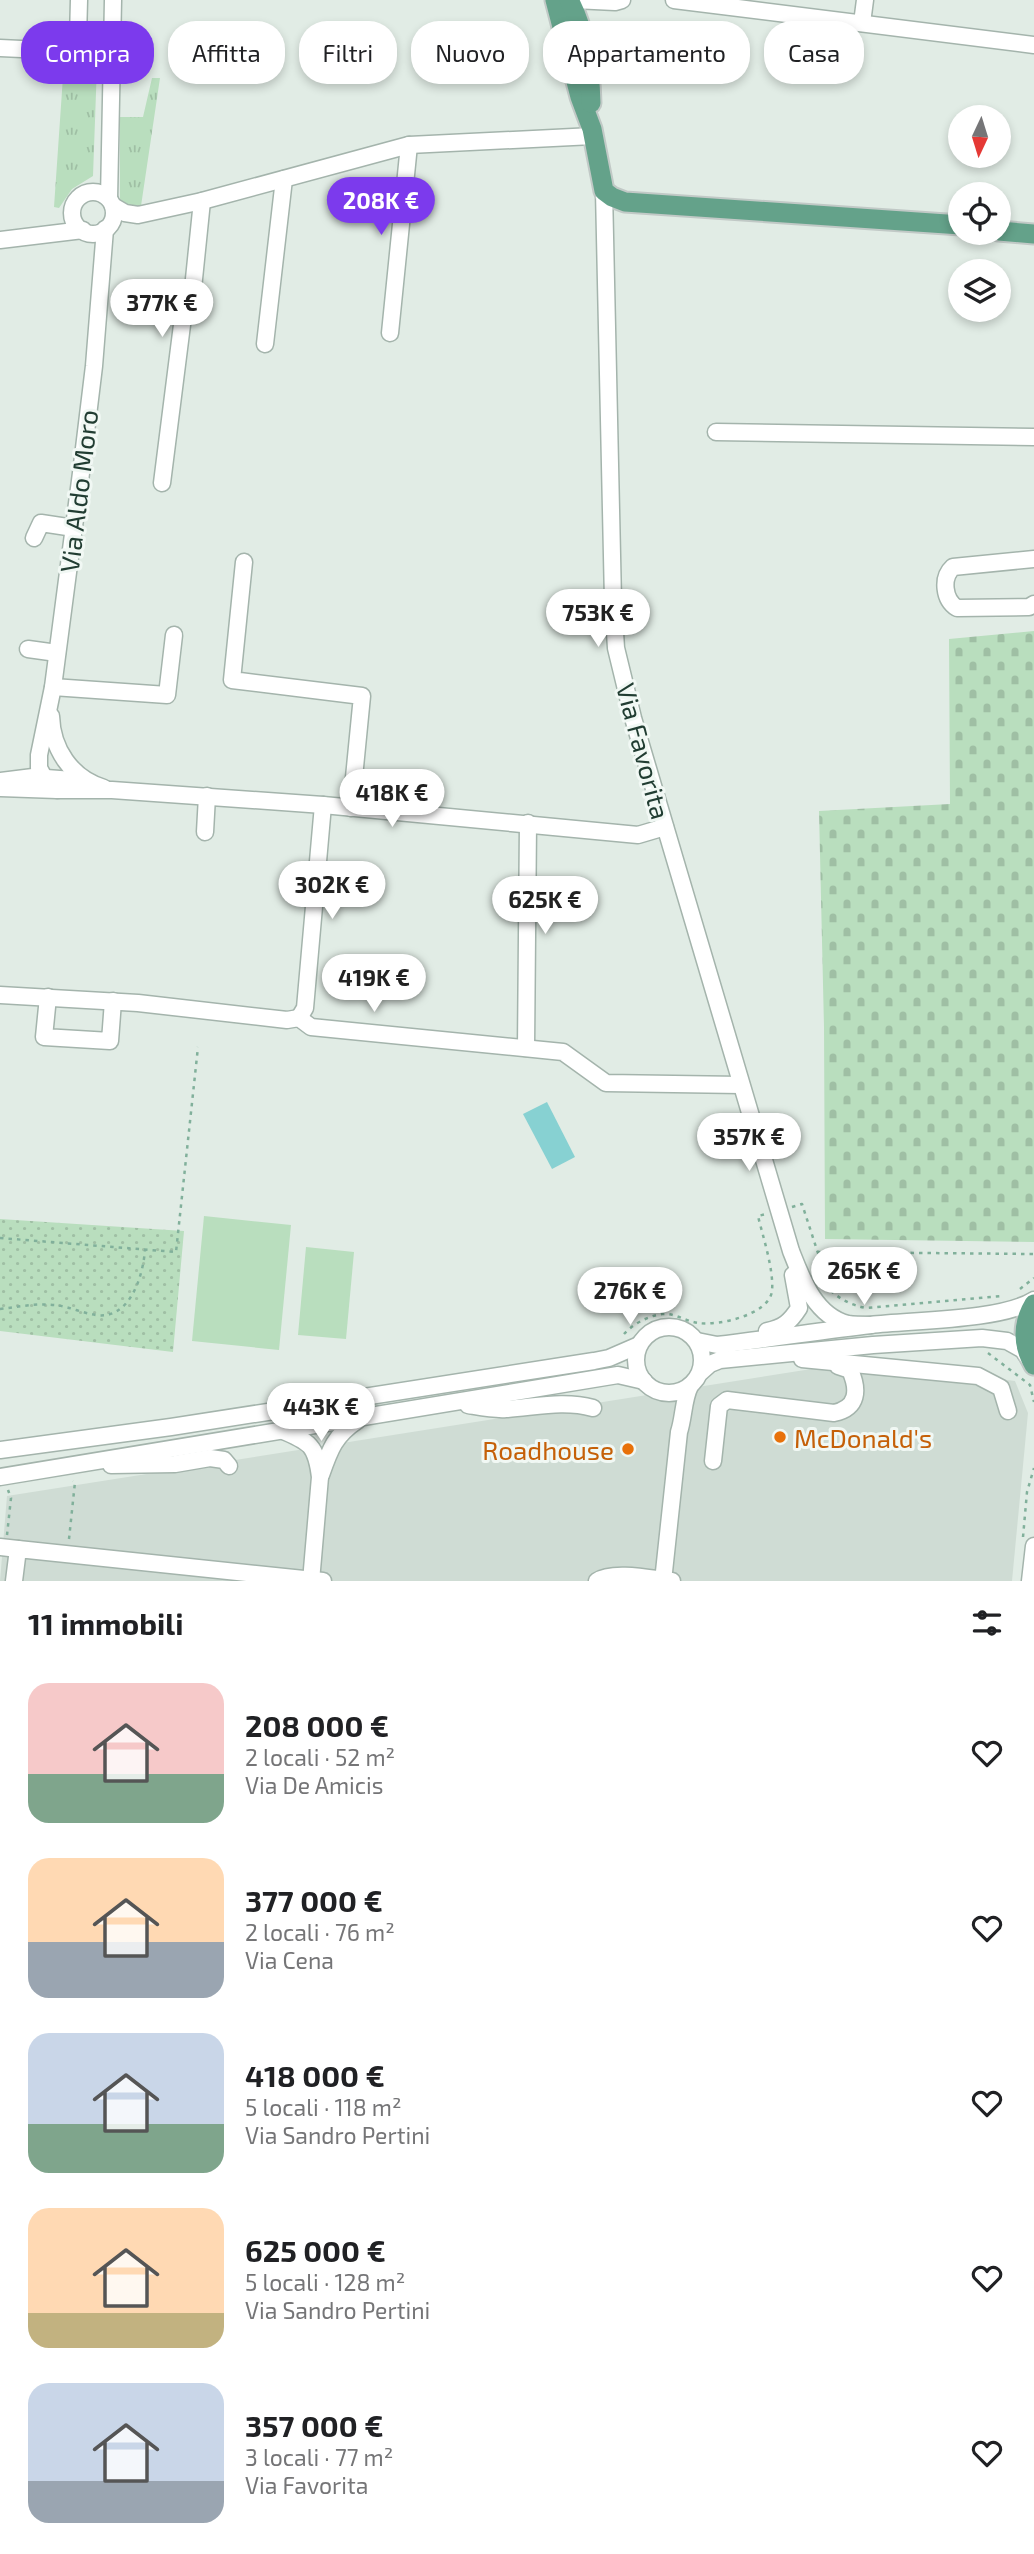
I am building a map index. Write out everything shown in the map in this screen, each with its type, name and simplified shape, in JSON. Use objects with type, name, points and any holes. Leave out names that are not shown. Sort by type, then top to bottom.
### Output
[{"type":"main road","points":[[555,0],[580,97],[592,132],[604,191],[612,197],[625,202],[948,224]]},
{"type":"main road","points":[[571,0],[590,84],[592,132]]},
{"type":"main road","points":[[1011,222],[1034,221]]},
{"type":"main road","points":[[1011,231],[1034,234]]},
{"type":"main road","points":[[1033,1363],[1024,1337],[1026,1321],[1034,1302]]},
{"type":"street","points":[[79,0],[79,21]]},
{"type":"street","points":[[113,0],[113,21]]},
{"type":"street","points":[[571,0],[622,0]]},
{"type":"street","points":[[674,0],[846,21]]},
{"type":"street","points":[[862,21],[865,0]]},
{"type":"street","points":[[864,23],[1034,45]]},
{"type":"street","points":[[0,48],[21,49]]},
{"type":"street","points":[[0,240],[81,227],[93,233],[105,229],[113,219],[110,150],[111,84]]},
{"type":"street","points":[[91,192],[98,192],[125,213],[138,215],[202,201],[409,145],[592,132]]},
{"type":"street","points":[[390,333],[409,145]]},
{"type":"street","points":[[81,227],[75,204],[79,198],[99,185],[105,174],[110,150]]},
{"type":"street","points":[[265,344],[284,179]]},
{"type":"street","name":"Via Favorita","points":[[604,191],[608,438],[616,648],[633,718],[791,1251],[807,1291],[816,1303],[847,1324],[870,1325]]},
{"type":"street","points":[[162,483],[183,317],[191,308],[202,201]]},
{"type":"street","name":"Via Aldo Moro","points":[[81,227],[98,258],[101,279]]},
{"type":"street","name":"Via Aldo Moro","points":[[48,742],[51,695],[94,366],[105,229]]},
{"type":"street","points":[[716,432],[1034,437]]},
{"type":"street","points":[[33,538],[41,523],[74,528]]},
{"type":"street","points":[[1034,559],[953,567],[948,572],[946,584],[946,597],[950,604],[957,608],[1029,607],[1034,604]]},
{"type":"street","points":[[244,562],[232,680],[362,696],[351,808]]},
{"type":"street","points":[[51,695],[167,695],[174,635]]},
{"type":"street","points":[[28,649],[57,653]]},
{"type":"street","points":[[48,742],[86,781]]},
{"type":"street","points":[[4,783],[32,761],[48,742]]},
{"type":"street","points":[[46,783],[39,768],[48,742]]},
{"type":"street","points":[[4,783],[86,781],[112,790]]},
{"type":"street","points":[[46,783],[528,823],[638,835],[665,827]]},
{"type":"street","points":[[205,832],[207,796]]},
{"type":"street","points":[[299,1018],[305,1008],[323,805]]},
{"type":"street","points":[[526,1048],[528,823]]},
{"type":"street","points":[[0,995],[113,1001],[287,1020],[299,1018],[311,1027],[563,1052],[606,1083],[741,1085]]},
{"type":"street","points":[[48,997],[44,1037],[110,1041],[113,1001]]},
{"type":"street","name":"Via Favorita","points":[[693,1337],[712,1339],[782,1328],[799,1308],[791,1251]]},
{"type":"street","points":[[0,1450],[130,1433],[609,1358],[639,1345],[656,1329],[667,1326],[679,1327],[693,1337],[717,1345],[870,1325],[1006,1312],[1034,1302]]},
{"type":"street","points":[[693,1337],[703,1362],[701,1372]]},
{"type":"street","points":[[597,1581],[603,1577],[614,1576],[666,1581],[679,1432],[685,1395],[710,1364],[720,1360],[873,1345],[996,1338],[1015,1345],[1033,1363]]},
{"type":"street","points":[[639,1345],[636,1366],[644,1381],[656,1391],[677,1393],[690,1386]]},
{"type":"street","points":[[776,1354],[829,1363],[978,1376],[1001,1388],[1008,1411]]},
{"type":"street","points":[[713,1461],[719,1406],[727,1400],[834,1413],[851,1405],[856,1395],[856,1384],[850,1370],[829,1363]]},
{"type":"street","points":[[0,1478],[618,1375],[644,1381]]},
{"type":"street","points":[[663,1392],[673,1408],[679,1432]]},
{"type":"street","points":[[452,1403],[503,1410],[555,1404],[593,1408]]},
{"type":"street","points":[[320,1477],[328,1454],[341,1431],[360,1418]]},
{"type":"street","points":[[0,1547],[315,1581],[320,1477],[315,1451],[310,1443],[281,1430]]},
{"type":"street","points":[[74,1464],[143,1466],[210,1458],[223,1460],[229,1466]]},
{"type":"street","points":[[1028,1546],[1030,1581]]},
{"type":"street","points":[[14,1581],[18,1549]]},
{"type":"path","points":[[0,1238],[176,1252],[198,1047]]},
{"type":"path","points":[[621,1338],[639,1322],[664,1314],[698,1323],[719,1322],[753,1313],[768,1303],[772,1293],[772,1279],[758,1216],[802,1204],[830,1290],[839,1299],[866,1308],[1011,1294]]},
{"type":"path","points":[[0,1309],[28,1304],[54,1305],[97,1315],[112,1313],[124,1306],[140,1280],[145,1250]]},
{"type":"path","points":[[816,1252],[1034,1254]]},
{"type":"path","points":[[1019,1290],[1034,1278]]},
{"type":"path","points":[[980,1347],[1030,1385],[1034,1402]]},
{"type":"path","points":[[1028,1546],[1027,1492],[1034,1468]]},
{"type":"path","points":[[68,1480],[75,1482],[68,1554]]},
{"type":"shaded area","points":[[862,1361],[1015,1381],[1028,1413],[1012,1581],[0,1581],[7,1496]]},
{"type":"green space","points":[[154,78],[160,78],[141,206],[120,205],[120,117],[143,117],[151,84],[154,84]]},
{"type":"green space","points":[[62,84],[96,84],[93,176],[72,189],[59,208],[54,207]]},
{"type":"green space","points":[[1034,631],[1034,1242],[825,1239],[819,811],[950,804],[949,639]]},
{"type":"green space","points":[[204,1216],[291,1225],[279,1350],[192,1341]]},
{"type":"green space","points":[[0,1219],[184,1231],[173,1352],[0,1331]]},
{"type":"green space","points":[[306,1247],[354,1252],[346,1339],[298,1335]]},
{"type":"water","points":[[547,1102],[575,1157],[552,1169],[523,1114]]},
{"type":"place","name":"McDonald's","points":[[780,1437]]},
{"type":"place","name":"Roadhouse","points":[[628,1449]]}]
